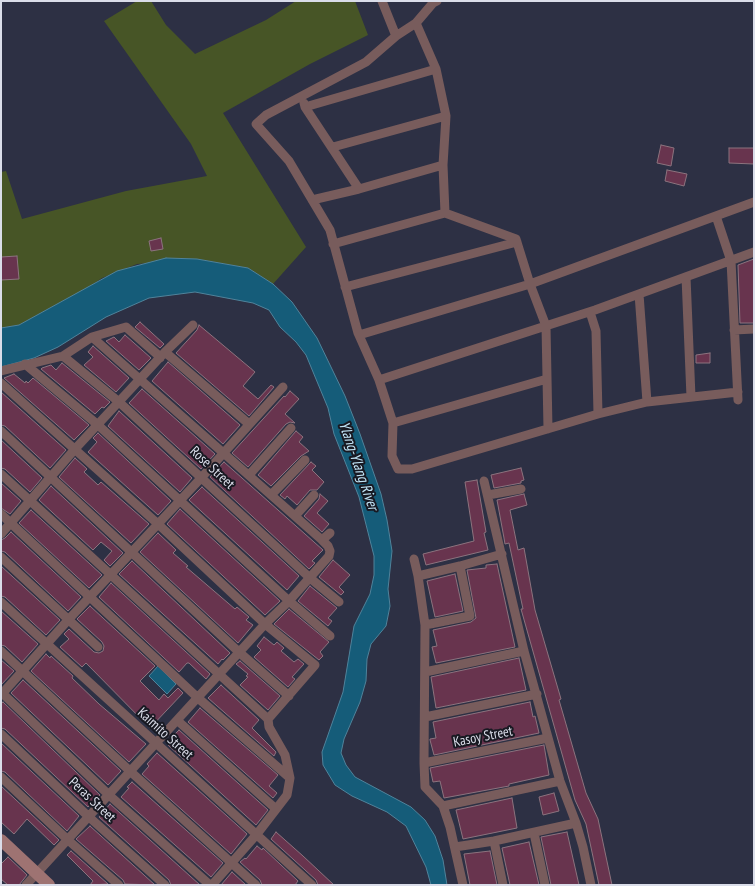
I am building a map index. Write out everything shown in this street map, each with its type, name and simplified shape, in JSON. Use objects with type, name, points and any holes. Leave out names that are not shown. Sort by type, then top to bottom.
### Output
[{"type":"street","points":[[382,1],[396,36]]},
{"type":"street","points":[[434,2],[416,23],[396,36],[366,62],[266,115],[256,124],[289,161],[330,230],[359,335],[379,380],[394,423],[392,456],[398,469],[412,468],[646,402],[691,396],[738,396],[731,261],[716,216]]},
{"type":"street","points":[[416,23],[436,69],[446,116],[443,166],[445,213]]},
{"type":"street","points":[[306,107],[436,69]]},
{"type":"street","points":[[302,95],[306,107],[359,189]]},
{"type":"street","points":[[332,147],[446,116]]},
{"type":"street","points":[[312,200],[443,166]]},
{"type":"street","points":[[359,335],[530,284],[754,202]]},
{"type":"street","points":[[334,244],[445,213],[516,239],[546,326],[548,429]]},
{"type":"street","points":[[345,287],[517,242]]},
{"type":"street","points":[[379,380],[590,312],[754,252]]},
{"type":"street","points":[[686,277],[691,396]]},
{"type":"street","points":[[639,294],[646,402]]},
{"type":"street","points":[[590,312],[596,331],[598,414]]},
{"type":"street","points":[[1,534],[75,449],[162,355],[193,325]]},
{"type":"street","points":[[1,371],[63,356],[92,337],[126,327],[158,355],[162,355],[249,424]]},
{"type":"street","points":[[734,330],[754,329]]},
{"type":"street","points":[[26,885],[265,624],[310,578],[329,556],[330,551],[322,540],[271,494],[92,337]]},
{"type":"street","name":"Rose Street","points":[[63,356],[119,402],[310,578],[340,602]]},
{"type":"street","points":[[25,364],[98,425],[289,601],[330,636]]},
{"type":"street","points":[[394,423],[547,379]]},
{"type":"street","points":[[1,383],[158,524],[265,624],[315,665],[268,719]]},
{"type":"street","points":[[1,474],[112,574],[268,719],[269,726],[286,756],[290,778],[287,795],[257,834],[211,885],[109,795],[2,694],[69,619],[91,597],[112,574],[131,553],[158,524],[180,499],[202,477],[283,387]]},
{"type":"street","points":[[249,476],[291,428]]},
{"type":"street","points":[[1,431],[131,553],[289,696]]},
{"type":"street","points":[[271,494],[305,460]]},
{"type":"street","points":[[484,481],[524,650],[560,781],[576,823],[591,885]]},
{"type":"street","points":[[488,495],[521,489]]},
{"type":"street","points":[[295,516],[314,494]]},
{"type":"street","points":[[1,514],[198,698],[290,778]]},
{"type":"street","points":[[322,540],[330,533]]},
{"type":"street","points":[[418,576],[502,554]]},
{"type":"street","points":[[1,557],[98,647]]},
{"type":"street","points":[[414,559],[425,625],[425,787],[443,806],[455,847],[463,885]]},
{"type":"street","points":[[425,625],[470,616],[460,566]]},
{"type":"street","name":"Kaimito Street","points":[[1,602],[312,885]]},
{"type":"street","points":[[425,672],[524,650]]},
{"type":"street","points":[[1,651],[256,885]]},
{"type":"street","points":[[425,716],[537,694]]},
{"type":"street","points":[[178,721],[276,809]]},
{"type":"street","name":"Peras Street","points":[[1,734],[165,885]]},
{"type":"street","name":"Kasoy Street","points":[[424,763],[548,738]]},
{"type":"street","points":[[1,778],[119,885]]},
{"type":"street","points":[[443,806],[560,781]]},
{"type":"street","points":[[455,847],[494,841],[576,823]]},
{"type":"street","points":[[534,833],[545,885]]},
{"type":"street","points":[[1,840],[49,885]]},
{"type":"street","points":[[494,841],[503,885]]},
{"type":"green space","points":[[137,1],[151,1],[166,25],[195,54],[266,20],[296,1],[355,1],[368,35],[310,64],[223,113],[306,247],[273,284],[248,268],[197,259],[137,264],[102,278],[86,289],[19,325],[1,328],[1,172],[6,171],[22,219],[126,191],[207,176],[191,144],[104,21]]},
{"type":"water","name":"Ylang-Ylang River","points":[[166,258],[197,259],[248,268],[273,284],[292,302],[317,338],[345,396],[381,494],[392,551],[388,589],[390,606],[386,626],[371,644],[367,659],[366,681],[360,702],[344,739],[341,753],[346,765],[355,777],[411,807],[425,820],[435,836],[443,860],[447,885],[431,885],[426,867],[406,826],[387,812],[352,796],[335,785],[323,765],[322,752],[343,692],[354,626],[370,594],[374,575],[374,556],[359,497],[334,434],[328,408],[306,355],[296,342],[280,327],[269,310],[253,303],[195,292],[149,298],[106,317],[58,347],[34,358],[1,367],[1,328],[19,325],[117,271]]},
{"type":"water","points":[[158,666],[176,684],[167,694],[149,676]]},
{"type":"building","points":[[661,145],[674,148],[671,166],[657,163]]},
{"type":"building","points":[[729,148],[754,148],[754,164],[729,163]]},
{"type":"building","points":[[667,170],[687,174],[684,186],[665,181]]},
{"type":"building","points":[[161,238],[163,249],[151,251],[149,241]]},
{"type":"building","points":[[17,256],[19,279],[1,280],[1,257]]},
{"type":"building","points":[[754,259],[754,323],[740,323],[738,265]]},
{"type":"building","points":[[140,322],[164,344],[160,348],[135,327]]},
{"type":"building","points":[[199,325],[255,372],[243,386],[258,399],[271,385],[274,387],[249,416],[176,353],[197,330]]},
{"type":"building","points":[[125,335],[151,358],[139,370],[106,341],[114,337],[119,342]]},
{"type":"building","points":[[93,346],[129,378],[116,392],[84,365],[93,357],[88,352]]},
{"type":"building","points":[[710,353],[710,363],[696,363],[696,355]]},
{"type":"building","points":[[168,362],[240,425],[223,444],[152,381]]},
{"type":"building","points":[[62,363],[110,402],[95,414],[41,369],[51,365],[56,370]]},
{"type":"building","points":[[14,374],[25,383],[26,381],[28,383],[33,378],[89,425],[74,440],[4,378]]},
{"type":"building","points":[[142,389],[215,454],[201,469],[129,403]]},
{"type":"building","points":[[290,391],[299,399],[285,414],[295,423],[290,422],[286,424],[248,467],[232,453]]},
{"type":"building","points":[[1,392],[66,450],[50,468],[5,426],[1,425]]},
{"type":"building","points":[[119,411],[192,478],[180,492],[108,426]]},
{"type":"building","points":[[296,431],[303,437],[299,442],[309,451],[301,456],[271,486],[258,475]]},
{"type":"building","points":[[98,433],[171,501],[158,515],[88,452],[97,442],[93,438]]},
{"type":"building","points":[[1,440],[42,478],[30,492],[5,469],[1,468]]},
{"type":"building","points":[[75,458],[87,469],[84,472],[98,485],[101,482],[149,524],[131,543],[59,477]]},
{"type":"building","points":[[224,462],[323,550],[312,561],[315,563],[309,569],[210,477]]},
{"type":"building","points":[[311,462],[316,466],[312,470],[324,482],[317,490],[310,490],[297,505],[287,496],[285,499],[280,495]]},
{"type":"building","points":[[521,468],[524,480],[521,483],[494,488],[491,475]]},
{"type":"building","points":[[477,480],[488,550],[426,565],[423,554],[474,541],[465,482]]},
{"type":"building","points":[[1,483],[21,501],[10,514],[1,508]]},
{"type":"building","points":[[51,486],[123,553],[110,566],[104,560],[112,551],[101,542],[93,550],[39,500]]},
{"type":"building","points":[[202,487],[299,576],[287,590],[189,500]]},
{"type":"building","points":[[320,494],[328,501],[317,513],[329,524],[322,532],[304,516],[319,499]]},
{"type":"building","points":[[524,494],[527,505],[510,510],[518,550],[524,548],[535,610],[586,793],[598,819],[612,885],[599,885],[586,824],[575,800],[521,609],[523,609],[509,543],[505,544],[497,500]]},
{"type":"building","points":[[180,509],[280,601],[265,615],[167,524]]},
{"type":"building","points":[[31,510],[102,575],[89,588],[19,523]]},
{"type":"building","points":[[11,532],[81,597],[68,611],[5,552],[1,551],[1,540]]},
{"type":"building","points":[[158,533],[176,550],[173,553],[188,566],[186,567],[235,609],[237,607],[249,617],[246,620],[253,625],[238,643],[140,552]]},
{"type":"building","points":[[333,560],[350,575],[339,587],[344,592],[341,595],[319,577]]},
{"type":"building","points":[[132,561],[230,653],[223,660],[218,664],[119,574]]},
{"type":"building","points":[[497,564],[515,647],[436,663],[432,647],[437,646],[433,630],[471,622],[476,618],[467,570],[486,568],[486,565]]},
{"type":"building","points":[[1,566],[60,620],[46,635],[5,597],[1,596]]},
{"type":"building","points":[[455,574],[463,611],[435,617],[427,581]]},
{"type":"building","points":[[111,583],[210,674],[206,679],[189,663],[179,672],[99,597]]},
{"type":"building","points":[[310,586],[337,608],[328,618],[332,621],[328,626],[298,601]]},
{"type":"building","points":[[90,606],[155,666],[140,681],[159,700],[164,694],[168,698],[178,688],[183,693],[150,728],[86,663],[82,667],[60,647],[69,639],[64,634],[69,629],[94,652],[99,653],[103,651],[104,646],[102,642],[77,619]]},
{"type":"building","points":[[289,609],[329,642],[320,652],[323,656],[319,660],[274,624]]},
{"type":"building","points":[[1,611],[38,644],[22,662],[5,646],[1,645]]},
{"type":"building","points":[[264,637],[274,645],[277,642],[284,648],[281,651],[294,662],[298,659],[304,664],[292,677],[295,679],[288,687],[254,657],[261,650],[257,646]]},
{"type":"building","points":[[46,654],[50,658],[51,656],[99,704],[146,744],[129,762],[31,671]]},
{"type":"building","points":[[519,658],[526,690],[436,708],[431,677]]},
{"type":"building","points":[[1,660],[14,671],[1,685]]},
{"type":"building","points":[[240,661],[280,696],[268,710],[240,685],[248,677],[246,676],[248,674],[236,664]]},
{"type":"building","points":[[23,680],[121,771],[108,785],[11,693]]},
{"type":"building","points":[[221,685],[259,720],[252,728],[276,752],[274,756],[208,698]]},
{"type":"building","points":[[3,702],[100,795],[88,807],[5,729],[1,728],[1,704]]},
{"type":"building","points":[[530,702],[539,733],[434,755],[430,740],[436,738],[433,722]]},
{"type":"building","points":[[200,708],[278,775],[269,786],[277,793],[273,798],[188,722]]},
{"type":"building","points":[[179,730],[268,810],[256,825],[168,745],[176,737],[174,735]]},
{"type":"building","points":[[1,743],[79,816],[67,831],[5,772],[1,771]]},
{"type":"building","points":[[544,745],[549,775],[509,784],[509,786],[444,798],[440,781],[433,782],[430,768]]},
{"type":"building","points":[[157,753],[247,834],[231,854],[142,774],[149,766],[147,764]]},
{"type":"building","points":[[132,782],[223,863],[211,877],[121,797]]},
{"type":"building","points":[[1,786],[59,840],[54,845],[27,819],[14,834],[1,822]]},
{"type":"building","points":[[554,793],[559,811],[543,815],[539,797]]},
{"type":"building","points":[[512,798],[517,828],[463,839],[456,810]]},
{"type":"building","points":[[110,804],[200,885],[171,885],[169,880],[99,817]]},
{"type":"building","points":[[90,826],[155,885],[125,884],[123,880],[76,839]]},
{"type":"building","points":[[276,832],[334,885],[318,885],[316,880],[271,839]]},
{"type":"building","points":[[567,832],[579,885],[551,885],[541,837]]},
{"type":"building","points":[[529,842],[539,885],[510,885],[502,848]]},
{"type":"building","points":[[257,846],[262,850],[263,848],[298,881],[295,885],[262,885],[260,880],[240,862],[246,859]]},
{"type":"building","points":[[71,851],[108,884],[90,885],[93,881],[67,855]]},
{"type":"building","points":[[490,851],[497,885],[470,885],[464,854]]},
{"type":"building","points":[[8,857],[27,875],[19,885],[8,885],[1,879],[1,864]]},
{"type":"building","points":[[232,872],[246,885],[221,885]]}]
